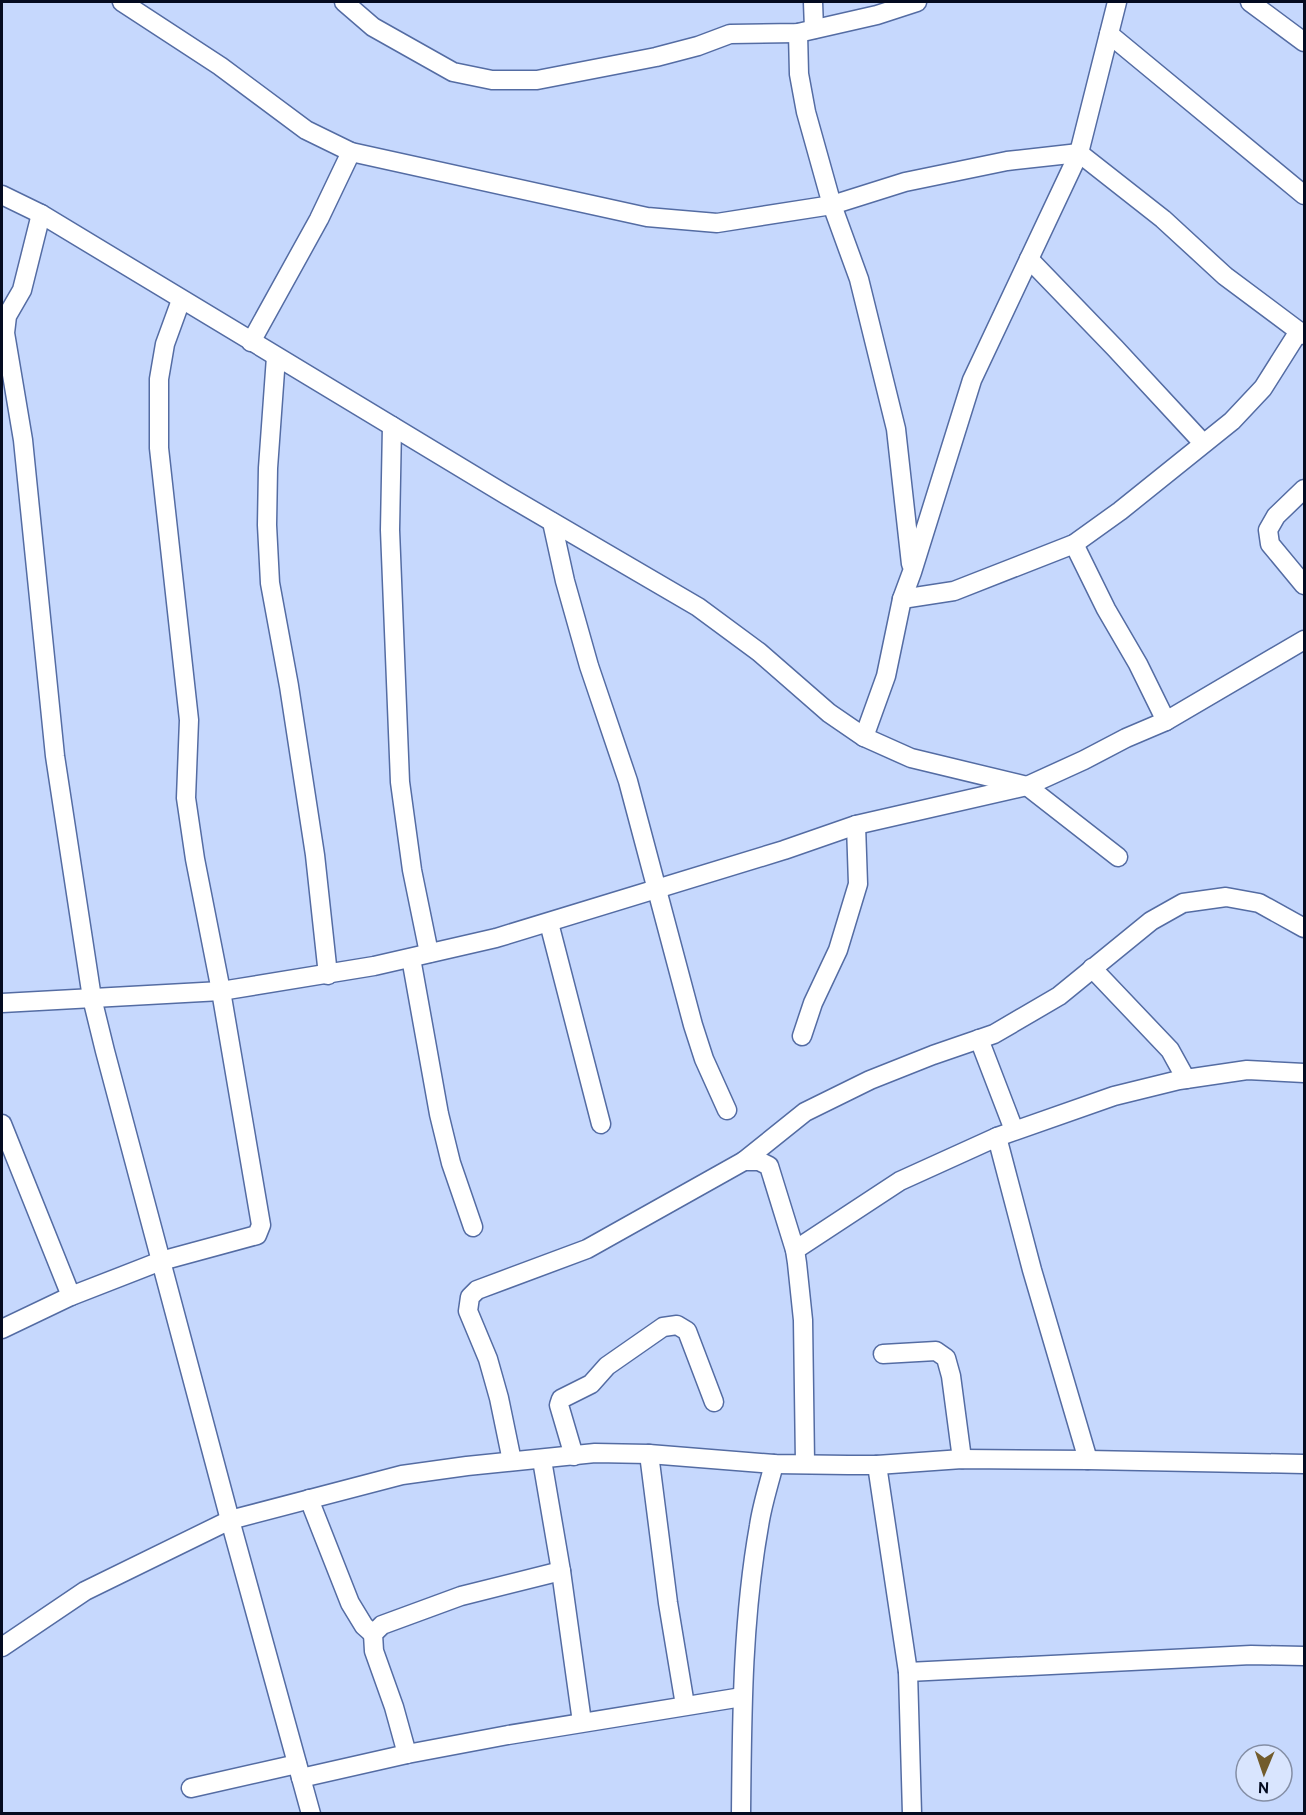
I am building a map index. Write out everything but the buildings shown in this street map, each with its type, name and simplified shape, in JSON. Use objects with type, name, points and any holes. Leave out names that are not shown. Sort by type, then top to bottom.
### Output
[{"type":"street","points":[[344,2],[373,27],[453,72],[492,80],[537,80],[580,72],[656,57],[698,46],[730,34],[806,31],[877,15],[917,2]]},
{"type":"street","points":[[813,2],[799,74],[806,112],[832,205],[859,279],[896,429],[912,572]]},
{"type":"street","points":[[864,737],[886,676],[902,599],[972,380],[1079,153],[1118,2]]},
{"type":"street","points":[[1250,2],[1305,42]]},
{"type":"street","points":[[134,4],[306,130],[351,152],[647,218],[717,224],[832,205],[905,182],[1007,160],[1079,153],[1163,219],[1225,276],[1302,333],[1263,388],[1232,421],[1120,511],[1074,544],[954,591],[902,599]]},
{"type":"street","points":[[1109,34],[1305,195]]},
{"type":"street","points":[[251,342],[319,219],[351,152]]},
{"type":"street","points":[[2,195],[41,214],[276,357],[698,607],[759,652],[829,713],[864,737],[910,758],[1027,786],[1118,857]]},
{"type":"street","points":[[41,214],[22,290],[7,316],[5,333],[23,440],[55,756],[92,998],[230,1520],[311,1814]]},
{"type":"street","points":[[1029,259],[1203,443]]},
{"type":"street","points":[[2,1329],[71,1296],[161,1261],[257,1235],[261,1225],[186,798],[189,720],[159,448],[159,379],[165,344],[181,300]]},
{"type":"street","points":[[276,357],[268,468],[267,525],[270,582],[289,686],[315,855],[328,975]]},
{"type":"street","points":[[392,426],[390,530],[400,782],[439,1114],[451,1163],[473,1227]]},
{"type":"street","points":[[1305,489],[1276,516],[1268,530],[1270,544],[1305,585]]},
{"type":"street","points":[[552,522],[565,581],[589,666],[628,781],[704,1059],[727,1110]]},
{"type":"street","points":[[1074,544],[1166,721]]},
{"type":"street","points":[[2,1003],[221,991],[328,975],[496,938],[784,850],[856,825],[1027,786],[1166,721],[1305,640]]},
{"type":"street","points":[[802,1036],[813,1003],[838,950],[858,884],[856,825]]},
{"type":"street","points":[[512,1461],[488,1359],[468,1311],[470,1297],[477,1290],[587,1249],[744,1161],[805,1112],[870,1080],[994,1034],[1059,996],[1151,921],[1183,903],[1226,897],[1258,903],[1305,928]]},
{"type":"street","points":[[549,923],[601,1124]]},
{"type":"street","points":[[1092,968],[1170,1050],[1186,1079]]},
{"type":"street","points":[[979,1039],[1014,1130]]},
{"type":"street","points":[[795,1251],[900,1180],[1014,1130],[1114,1096],[1186,1079],[1247,1070],[1305,1073]]},
{"type":"street","points":[[2,1124],[71,1296]]},
{"type":"street","points":[[997,1137],[1032,1270],[1088,1460]]},
{"type":"street","points":[[744,1161],[759,1161],[769,1166],[795,1251],[803,1320],[805,1464]]},
{"type":"street","points":[[574,1456],[559,1405],[561,1399],[591,1384],[608,1366],[663,1327],[677,1325],[687,1331],[714,1402]]},
{"type":"street","points":[[883,1354],[936,1351],[946,1358],[951,1376],[962,1459]]},
{"type":"street","points":[[2,1647],[85,1590],[230,1520],[402,1475],[595,1453],[649,1454],[774,1464],[878,1466],[962,1459],[1305,1464]]},
{"type":"street","points":[[649,1454],[668,1603],[685,1706]]},
{"type":"street","points":[[542,1460],[561,1571],[582,1722]]},
{"type":"street","points":[[741,1814],[742,1697],[748,1608],[757,1535],[774,1464]]},
{"type":"street","points":[[878,1466],[908,1672],[912,1814]]},
{"type":"street","points":[[309,1499],[350,1603],[364,1626],[373,1634],[374,1651],[394,1707],[407,1754]]},
{"type":"street","points":[[373,1634],[382,1625],[461,1596],[561,1571]]},
{"type":"street","points":[[908,1672],[1251,1655],[1305,1656]]},
{"type":"street","points":[[190,1788],[742,1697]]}]
